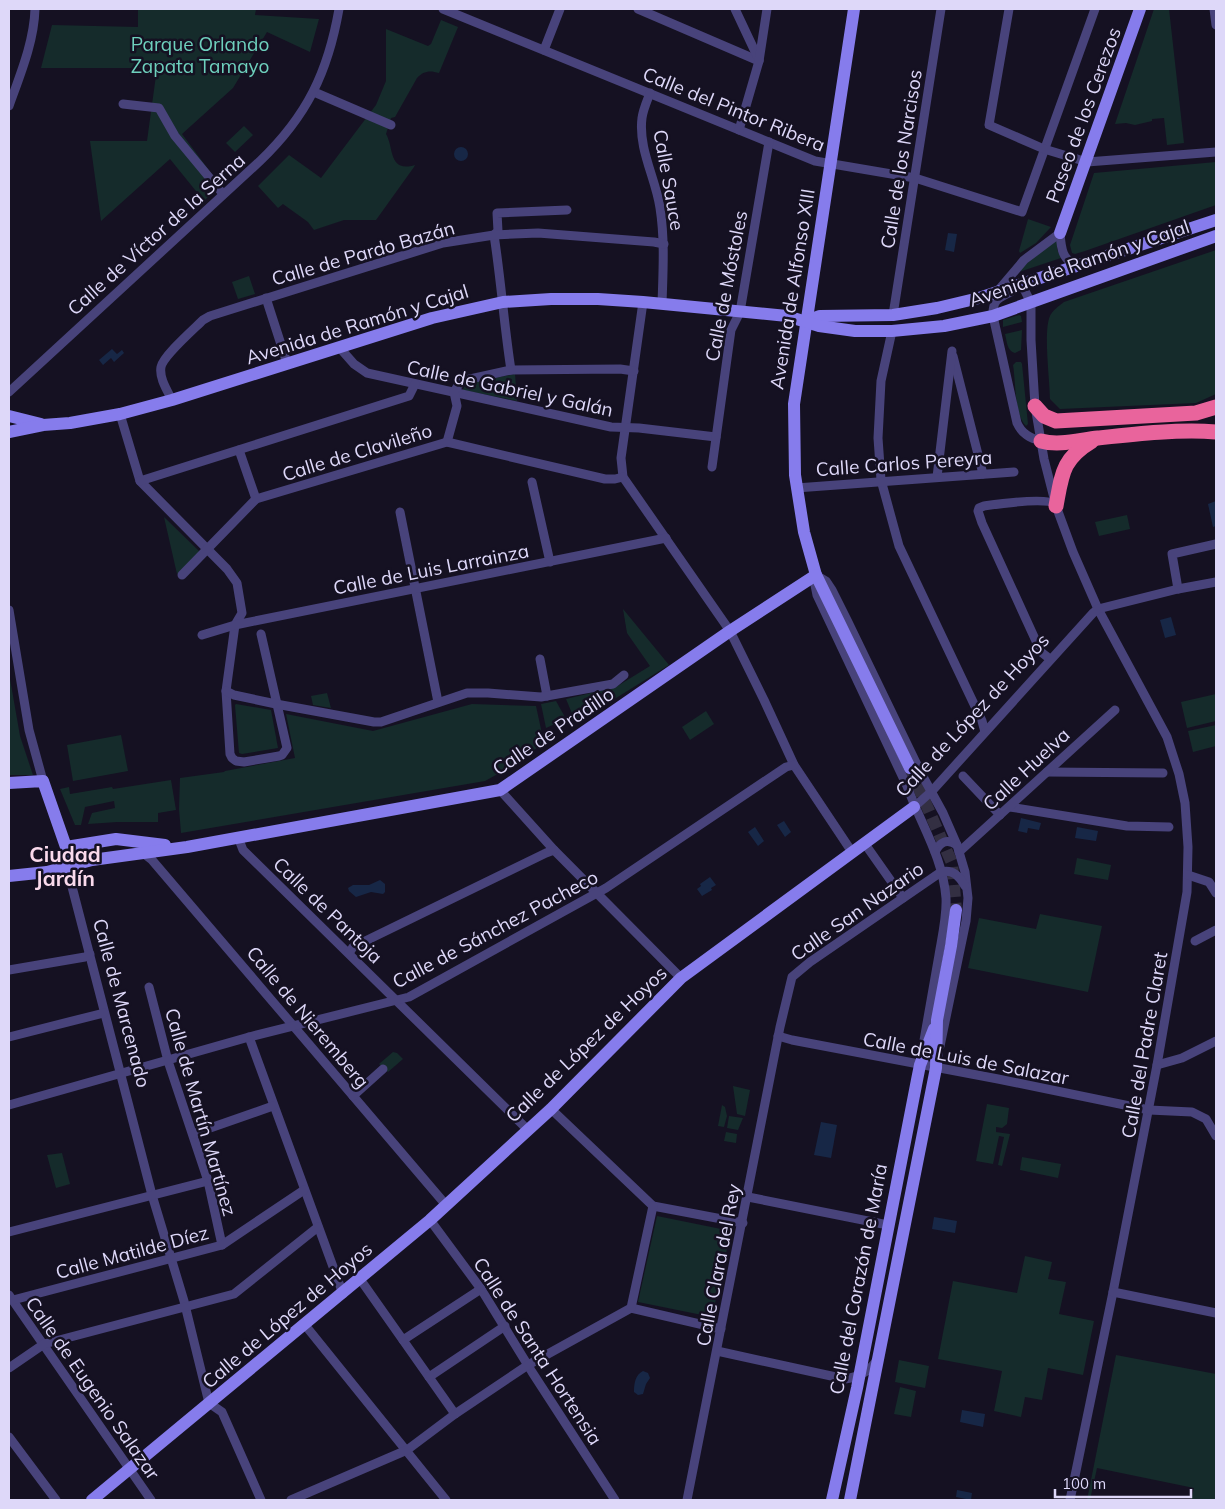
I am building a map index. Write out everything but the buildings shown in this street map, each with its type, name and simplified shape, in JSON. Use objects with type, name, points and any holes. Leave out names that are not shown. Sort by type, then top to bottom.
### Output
[{"type":"highway","points":[[1035,406],[1044,416],[1056,421],[1196,413],[1216,407]]},
{"type":"highway","points":[[1041,441],[1053,444],[1098,438],[1199,430],[1216,432]]},
{"type":"highway","points":[[1056,505],[1060,484],[1067,464],[1078,450],[1098,438]]},
{"type":"street","points":[[9,106],[28,46],[35,9]]},
{"type":"street","name":"Calle de Víctor de la Serna","points":[[9,392],[274,147],[314,92],[326,63],[339,9]]},
{"type":"street","name":"Calle del Pintor Ribera","points":[[443,9],[815,161],[915,178],[1022,212],[1044,149]]},
{"type":"street","points":[[544,50],[560,9]]},
{"type":"street","points":[[735,9],[759,61]]},
{"type":"street","points":[[739,130],[759,61],[767,9]]},
{"type":"street","name":"Avenida de Alfonso XIII","points":[[854,9],[794,404],[796,488],[804,532],[816,575],[910,768]]},
{"type":"street","name":"Calle de los Narcisos","points":[[893,315],[941,9]]},
{"type":"street","points":[[1008,9],[989,125],[1044,149],[1087,162],[1216,152]]},
{"type":"street","points":[[1044,149],[1095,9]]},
{"type":"street","name":"Paseo de los Cerezos","points":[[1082,264],[1070,262],[1066,259],[1060,233],[1087,162],[1140,9]]},
{"type":"street","points":[[1214,9],[1216,25]]},
{"type":"street","points":[[644,10],[759,61]]},
{"type":"street","points":[[314,92],[391,125]]},
{"type":"street","name":"Calle Sauce","points":[[650,93],[644,110],[642,130],[660,206],[664,244],[662,304]]},
{"type":"street","points":[[123,104],[159,108],[175,136],[223,194]]},
{"type":"street","name":"Calle de Móstoles","points":[[712,467],[731,330],[740,312],[769,142]]},
{"type":"street","points":[[510,370],[494,235],[498,230],[497,213],[567,210]]},
{"type":"street","name":"Avenida de Ramón y Cajal","points":[[806,321],[820,316],[893,315],[937,308],[1018,286],[1211,222]]},
{"type":"street","name":"Calle de Pardo Bazán","points":[[172,400],[163,382],[161,367],[166,358],[203,320],[266,298],[443,243],[494,235],[538,233],[664,244]]},
{"type":"street","name":"Paseo de los Cerezos","points":[[996,292],[1024,260],[1060,233]]},
{"type":"street","name":"Avenida de Ramón y Cajal","points":[[9,432],[120,414],[172,400],[432,318],[503,302],[598,299],[643,302],[787,316],[819,326],[855,331],[892,331],[944,326],[993,316],[1212,237]]},
{"type":"street","points":[[1031,302],[1024,289],[1018,286],[993,304],[993,316],[1017,423],[1026,436],[1041,441]]},
{"type":"street","points":[[266,298],[287,363]]},
{"type":"street","points":[[643,302],[621,458],[623,477],[730,631],[794,766],[852,852]]},
{"type":"street","name":"Calle del Padre Claret","points":[[1031,302],[1035,406],[1044,459],[1056,505],[1076,561],[1098,609],[1160,723],[1175,757],[1185,803],[1188,875],[1180,938],[1158,1065],[1070,1500]]},
{"type":"street","points":[[892,331],[881,381],[878,438],[881,480],[900,546],[984,726],[985,732]]},
{"type":"street","name":"Calle de Gabriel y Galán","points":[[339,347],[354,364],[367,373],[611,427],[716,436]]},
{"type":"street","points":[[937,477],[952,350],[983,474]]},
{"type":"street","points":[[447,442],[458,406],[454,392],[461,381],[510,370],[620,369],[634,371]]},
{"type":"street","points":[[140,481],[409,396],[415,384]]},
{"type":"street","points":[[120,414],[140,481],[227,569],[237,583],[242,613],[235,626],[226,691],[232,758],[236,761],[244,762],[279,756],[285,751],[286,744],[261,634]]},
{"type":"street","name":"Avenida de Ramón y Cajal","points":[[9,416],[43,425]]},
{"type":"street","name":"Calle de Clavileño","points":[[182,575],[256,500],[447,442],[605,479],[623,477]]},
{"type":"street","points":[[239,450],[256,500]]},
{"type":"street","name":"Calle Carlos Pereyra","points":[[796,488],[881,480],[1014,472]]},
{"type":"street","points":[[532,482],[550,562]]},
{"type":"street","points":[[1050,659],[1042,652],[978,511],[979,508],[984,506],[1034,501],[1049,500],[1056,505]]},
{"type":"street","points":[[400,512],[438,702]]},
{"type":"street","name":"Calle de Luis Larrainza","points":[[202,635],[235,626],[666,538]]},
{"type":"street","points":[[1178,589],[1172,554],[1216,544]]},
{"type":"street","name":"Avenida de Alfonso XIII","points":[[816,575],[826,581],[832,590],[932,791]]},
{"type":"street","name":"Avenida de Alfonso XIII","points":[[816,575],[817,595],[907,786],[914,807]]},
{"type":"street","name":"Calle de Pradillo","points":[[9,876],[47,872],[82,862],[187,847],[500,790],[730,631],[816,575]]},
{"type":"street","points":[[1098,609],[1178,589],[1216,582]]},
{"type":"street","name":"Calle de López de Hoyos","points":[[92,1500],[430,1220],[550,1109],[681,978],[914,807],[932,791],[1050,659],[1098,609]]},
{"type":"street","name":"Calle de Marcenado","points":[[9,610],[29,730],[43,782],[66,847],[70,879],[104,1013],[152,1195],[186,1307],[209,1403]]},
{"type":"street","points":[[540,659],[547,696]]},
{"type":"street","points":[[226,691],[234,695],[276,704],[374,722],[399,716],[467,693],[547,696],[613,684],[624,675]]},
{"type":"street","name":"Calle Huelva","points":[[958,849],[1000,816],[1115,710]]},
{"type":"street","name":"Calle de Sánchez Pacheco","points":[[9,1105],[293,1025],[409,997],[597,894],[786,767],[794,766]]},
{"type":"street","points":[[1047,772],[1163,773]]},
{"type":"street","points":[[963,776],[1000,816]]},
{"type":"street","points":[[9,783],[43,782]]},
{"type":"street","points":[[500,790],[554,850],[681,978]]},
{"type":"street","name":"Calle del Corazón de María","points":[[850,1500],[964,933],[968,898],[965,872],[958,849],[932,791]]},
{"type":"street","name":"Calle del Corazón de María","points":[[832,1500],[857,1388],[920,1065],[946,906],[941,872],[935,852],[924,823],[914,807]]},
{"type":"street","points":[[1010,807],[1127,826],[1169,827]]},
{"type":"street","name":"Calle de Pantoja","points":[[238,837],[243,850],[528,1129]]},
{"type":"street","points":[[116,839],[121,848],[120,854],[116,856]]},
{"type":"street","name":"Calle de Pradillo","points":[[66,847],[116,839],[187,847]]},
{"type":"street","points":[[935,852],[939,845],[945,841],[952,842],[958,849]]},
{"type":"street","points":[[865,844],[903,898]]},
{"type":"street","points":[[349,953],[354,947],[554,850]]},
{"type":"street","name":"Calle de Nieremberg","points":[[142,854],[152,860],[446,1205]]},
{"type":"street","points":[[941,872],[955,873],[967,888]]},
{"type":"street","name":"Calle San Nazario","points":[[792,977],[810,962],[941,872]]},
{"type":"street","points":[[1188,875],[1209,882],[1216,893]]},
{"type":"street","name":"Calle del Corazón de María","points":[[936,1068],[937,1020],[956,910]]},
{"type":"street","points":[[1195,941],[1216,930]]},
{"type":"street","points":[[9,970],[90,954]]},
{"type":"street","name":"Calle Clara del Rey","points":[[687,1500],[743,1223],[778,1036],[792,977]]},
{"type":"street","name":"Calle de Martín Martínez","points":[[149,988],[168,1061],[208,1181],[222,1245]]},
{"type":"street","points":[[9,1037],[104,1013]]},
{"type":"street","name":"Calle del Corazón de María","points":[[920,1065],[937,1020]]},
{"type":"street","name":"Calle de Luis de Salazar","points":[[778,1036],[1149,1110]]},
{"type":"street","points":[[249,1037],[343,1294]]},
{"type":"street","points":[[1158,1065],[1182,1058],[1216,1041]]},
{"type":"street","points":[[353,1096],[383,1069]]},
{"type":"street","points":[[193,1134],[273,1106]]},
{"type":"street","points":[[550,1109],[652,1206],[743,1223]]},
{"type":"street","points":[[1149,1110],[1184,1111],[1200,1115],[1206,1119],[1216,1136]]},
{"type":"street","points":[[904,1143],[905,1151],[901,1184],[903,1188],[911,1191]]},
{"type":"street","points":[[9,1232],[208,1181]]},
{"type":"street","name":"Calle Matilde Díez","points":[[11,1297],[172,1260],[222,1245],[304,1190]]},
{"type":"street","points":[[748,1197],[888,1225],[894,1237],[889,1273],[889,1280],[892,1286]]},
{"type":"street","points":[[631,1308],[652,1206]]},
{"type":"street","name":"Calle de Santa Hortensia","points":[[430,1220],[481,1289],[615,1500]]},
{"type":"street","points":[[9,1368],[44,1344],[234,1294],[318,1227]]},
{"type":"street","points":[[360,1279],[455,1414]]},
{"type":"street","points":[[403,1340],[481,1289]]},
{"type":"street","points":[[1113,1292],[1216,1313]]},
{"type":"street","name":"Calle de Eugenio Salazar","points":[[11,1297],[151,1500]]},
{"type":"street","points":[[291,1500],[407,1450],[455,1414],[528,1365],[631,1308],[722,1329]]},
{"type":"street","points":[[305,1325],[446,1500]]},
{"type":"street","points":[[429,1376],[505,1326]]},
{"type":"street","points":[[717,1352],[845,1379],[870,1369],[879,1358]]},
{"type":"street","points":[[857,1388],[856,1416],[866,1420]]},
{"type":"street","points":[[209,1403],[222,1412],[261,1500]]},
{"type":"street","points":[[9,1438],[56,1500]]},
{"type":"green space","name":"Parque Orlando Zapata Tamayo","points":[[138,9],[256,9],[255,15],[319,19],[310,52],[267,32],[233,88],[182,134],[220,185],[204,201],[170,159],[101,221],[90,141],[147,141],[157,68],[41,68],[52,25],[138,27]]},
{"type":"green space","points":[[1154,9],[1169,9],[1184,143],[1167,145],[1164,118],[1152,119],[1152,121],[1135,125],[1126,123],[1115,124]]},
{"type":"green space","points":[[441,20],[458,27],[439,73],[427,72],[417,78],[395,117],[391,118],[386,134],[396,162],[406,166],[415,165],[376,220],[344,220],[314,230],[308,222],[283,204],[278,208],[258,186],[289,155],[321,178],[376,105],[386,81],[386,29],[428,46],[431,44]]},
{"type":"green space","points":[[244,126],[253,135],[235,152],[226,143]]},
{"type":"green space","points":[[1216,162],[1216,205],[1085,251],[1072,253],[1070,245],[1094,173]]},
{"type":"green space","points":[[1028,219],[1051,227],[1036,243],[1020,253],[1019,251]]},
{"type":"green space","points":[[1058,236],[1057,249],[1061,258],[1016,273]]},
{"type":"green space","points":[[1216,250],[1216,394],[1196,403],[1060,409],[1050,399],[1047,333],[1050,316],[1056,308],[1064,302]]},
{"type":"green space","points":[[249,276],[255,294],[238,299],[232,282]]},
{"type":"green space","points":[[1019,315],[1022,322],[1003,327],[1003,320]]},
{"type":"green space","points":[[1022,330],[1021,350],[1015,353],[1012,352],[1005,334]]},
{"type":"green space","points":[[1016,362],[1021,362],[1022,364],[1028,424],[1026,426],[1022,421],[1017,406],[1013,365]]},
{"type":"green space","points":[[515,374],[517,401],[463,390],[465,384]]},
{"type":"green space","points":[[1127,515],[1130,529],[1099,536],[1095,522]]},
{"type":"green space","points":[[164,517],[200,552],[177,574]]},
{"type":"green space","points":[[623,609],[669,665],[576,723],[566,699],[616,687],[650,666],[627,633]]},
{"type":"green space","points":[[9,673],[20,736],[33,775],[9,775]]},
{"type":"green space","points":[[327,693],[331,708],[313,705],[311,696]]},
{"type":"green space","points":[[1216,694],[1216,721],[1187,728],[1181,702]]},
{"type":"green space","points":[[556,701],[566,719],[546,728],[541,704]]},
{"type":"green space","points":[[236,704],[271,710],[278,748],[239,753]]},
{"type":"green space","points":[[472,704],[536,706],[544,743],[505,770],[485,781],[181,833],[179,809],[180,778],[224,772],[295,758],[286,714],[373,731]]},
{"type":"green space","points":[[706,711],[714,724],[690,740],[682,727]]},
{"type":"green space","points":[[1216,725],[1216,746],[1193,752],[1188,731]]},
{"type":"green space","points":[[121,735],[128,771],[73,781],[67,745]]},
{"type":"green space","points":[[171,780],[176,810],[158,813],[158,822],[88,824],[92,813],[115,808],[114,801],[85,807],[81,825],[75,825],[60,789],[69,787],[70,794]]},
{"type":"green space","points":[[1077,858],[1111,865],[1108,880],[1074,874]]},
{"type":"green space","points":[[1040,914],[1102,926],[1088,992],[968,968],[979,918],[1036,929]]},
{"type":"green space","points":[[393,1052],[403,1059],[388,1072],[379,1064]]},
{"type":"green space","points":[[733,1086],[750,1090],[745,1116],[737,1114]]},
{"type":"green space","points":[[987,1104],[1009,1108],[1007,1124],[1002,1128],[996,1127],[996,1132],[1010,1134],[1002,1166],[998,1165],[1004,1137],[999,1136],[993,1164],[976,1161]]},
{"type":"green space","points":[[722,1105],[725,1107],[727,1116],[724,1127],[718,1126]]},
{"type":"green space","points":[[729,1116],[743,1118],[738,1130],[727,1128]]},
{"type":"green space","points":[[726,1132],[737,1134],[736,1143],[724,1141]]},
{"type":"green space","points":[[62,1153],[70,1184],[56,1188],[47,1155]]},
{"type":"green space","points":[[1022,1157],[1061,1164],[1058,1178],[1020,1170]]},
{"type":"green space","points":[[657,1216],[731,1231],[712,1317],[638,1302]]},
{"type":"green space","points":[[1025,1256],[1052,1262],[1048,1279],[1066,1282],[1059,1314],[1094,1321],[1083,1375],[1048,1368],[1042,1400],[1025,1397],[1021,1417],[994,1411],[1002,1371],[938,1359],[953,1281],[1017,1293]]},
{"type":"green space","points":[[1116,1355],[1216,1374],[1216,1500],[1191,1500],[1194,1488],[1097,1468],[1090,1500],[1087,1500]]},
{"type":"green space","points":[[899,1360],[929,1366],[925,1388],[895,1382]]},
{"type":"green space","points":[[900,1387],[916,1391],[911,1417],[894,1414]]},
{"type":"water","points":[[461,147],[466,149],[468,154],[466,159],[461,161],[456,159],[454,154],[456,149]]},
{"type":"water","points":[[948,233],[957,234],[954,252],[945,250]]},
{"type":"water","points":[[112,349],[117,354],[122,350],[124,353],[114,362],[111,358],[103,365],[99,360]]},
{"type":"water","points":[[1216,501],[1216,526],[1213,527],[1208,504]]},
{"type":"water","points":[[1171,617],[1176,635],[1165,638],[1160,620]]},
{"type":"water","points":[[1021,818],[1041,823],[1039,830],[1028,828],[1027,833],[1018,831]]},
{"type":"water","points":[[784,821],[791,832],[785,837],[777,825]]},
{"type":"water","points":[[755,827],[764,841],[758,846],[748,832]]},
{"type":"water","points":[[1077,827],[1098,831],[1096,841],[1075,838]]},
{"type":"water","points":[[710,877],[716,885],[702,896],[697,889],[701,886],[700,884]]},
{"type":"water","points":[[380,880],[385,884],[385,892],[383,894],[371,892],[356,897],[348,888],[353,885],[369,885]]},
{"type":"water","points":[[821,1122],[837,1125],[831,1158],[814,1155]]},
{"type":"water","points":[[934,1217],[957,1221],[955,1233],[932,1229]]},
{"type":"water","points":[[643,1371],[648,1373],[650,1378],[643,1394],[638,1395],[634,1392],[635,1383],[638,1375]]},
{"type":"water","points":[[962,1410],[985,1414],[983,1427],[960,1422]]},
{"type":"water","points":[[957,1490],[972,1493],[971,1500],[956,1497]]},
{"type":"tunnel","points":[[910,768],[952,863],[956,910]]},
{"type":"district","name":"Ciudad Jardín","points":[[65,867]]}]
